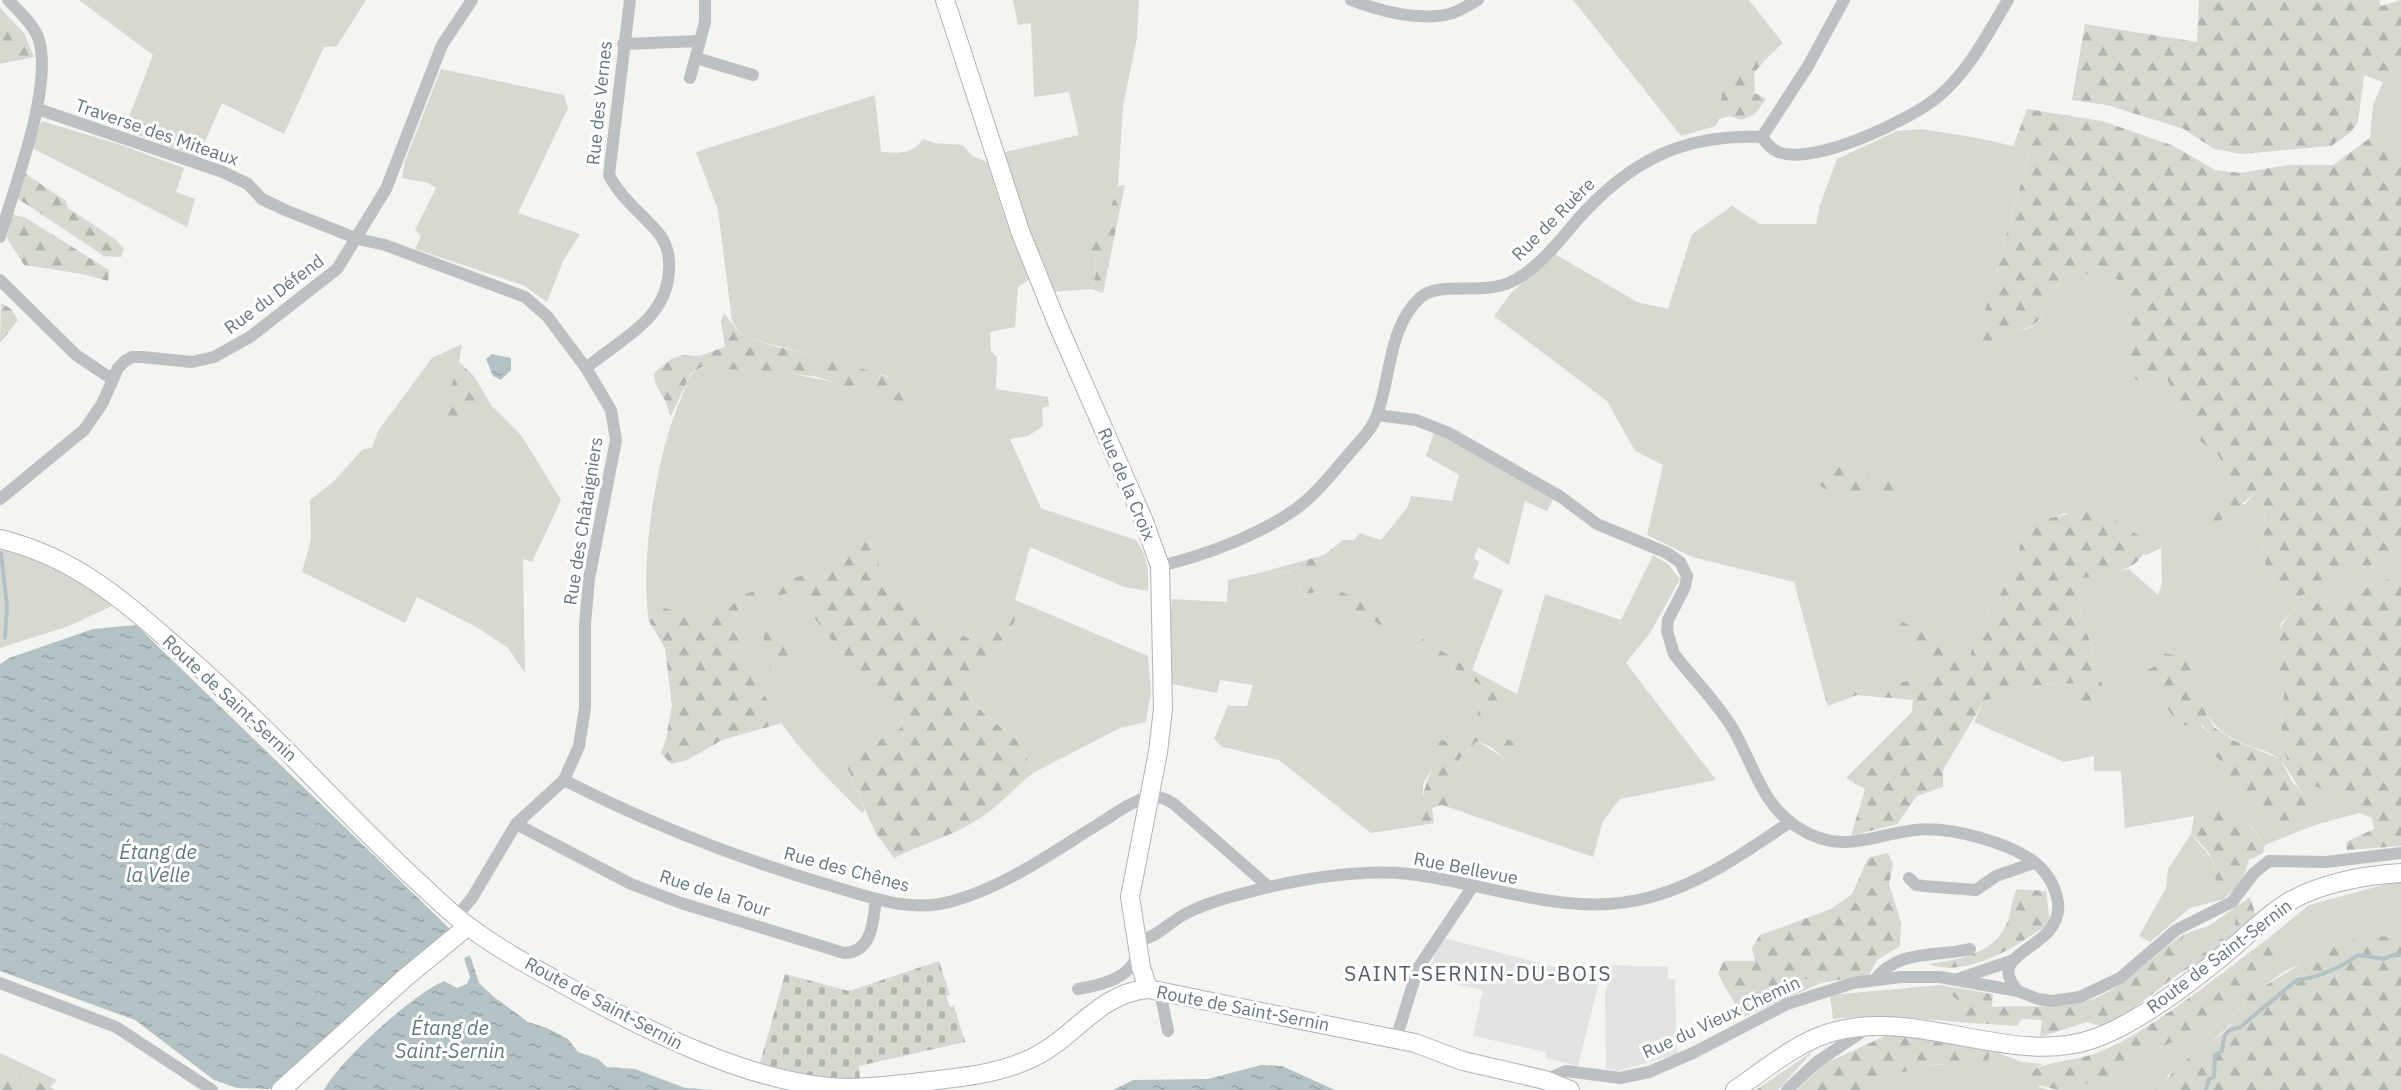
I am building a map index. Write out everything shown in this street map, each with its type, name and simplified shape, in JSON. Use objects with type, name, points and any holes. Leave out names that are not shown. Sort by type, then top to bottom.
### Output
[{"type":"street","points":[[0,237],[38,109],[42,74],[39,38],[8,0]]},
{"type":"street","name":"Rue du Défend","points":[[0,499],[84,430],[102,404],[118,368],[132,357],[192,362],[214,357],[235,347],[327,279],[357,239],[393,174],[442,45],[472,0]]},
{"type":"street","name":"Rue des Vernes","points":[[586,368],[651,317],[666,294],[669,279],[668,256],[661,237],[617,190],[609,175],[630,0]]},
{"type":"street","points":[[690,78],[705,22],[705,0]]},
{"type":"street","name":"Rue de la Croix","points":[[945,0],[1020,231],[1057,323],[1143,519],[1160,566],[1163,709],[1149,797],[1130,890],[1138,945],[1151,987]]},
{"type":"street","points":[[1351,0],[1378,10],[1426,15],[1452,13],[1478,0]]},
{"type":"street","points":[[1845,0],[1808,66],[1762,137],[1769,147],[1780,153],[1808,154],[1859,140],[1938,98],[1956,79],[2008,0]]},
{"type":"street","points":[[624,44],[700,41]]},
{"type":"street","points":[[696,57],[753,75]]},
{"type":"street","name":"Traverse des Miteaux","points":[[38,109],[223,172],[248,184],[262,199],[357,239]]},
{"type":"street","name":"Rue de Ruère","points":[[1160,566],[1223,545],[1270,524],[1302,504],[1363,438],[1377,415],[1394,343],[1420,298],[1438,290],[1480,291],[1494,288],[1522,276],[1615,183],[1678,146],[1719,137],[1762,137]]},
{"type":"street","name":"Rue des Châtaigniers","points":[[357,239],[385,245],[525,297],[547,316],[586,368],[611,410],[616,440],[588,588],[583,729],[573,762],[564,780],[516,824],[472,898],[462,921]]},
{"type":"street","points":[[0,280],[76,356],[112,379]]},
{"type":"street","points":[[1377,415],[1416,420],[1449,433],[1561,497],[1597,524],[1657,549],[1680,562],[1687,576],[1685,587],[1668,620],[1669,642],[1674,654],[1734,730],[1754,777],[1768,799],[1790,822],[1808,834],[1846,843],[1917,829],[1958,832],[2002,846],[2034,863],[2050,880],[2057,893],[2056,922],[2050,932],[2011,961],[1957,979]]},
{"type":"street","name":"Route de Saint-Sernin","points":[[0,539],[30,547],[72,566],[105,586],[240,703],[378,844],[462,921],[537,970],[649,1031],[756,1070],[830,1087],[883,1086],[974,1076],[1004,1070],[1036,1057],[1101,1006],[1125,993],[1151,987]]},
{"type":"street","name":"Rue des Chênes","points":[[564,780],[666,829],[763,865],[903,905],[937,905],[987,890],[1117,813],[1149,797]]},
{"type":"street","points":[[1149,797],[1167,799],[1174,804],[1269,887]]},
{"type":"street","name":"Rue Bellevue","points":[[1138,945],[1156,935],[1179,917],[1202,906],[1269,887],[1334,876],[1387,872],[1548,901],[1594,903],[1632,901],[1686,885],[1739,856],[1790,822]]},
{"type":"street","name":"Rue de la Tour","points":[[516,824],[631,884],[681,903],[844,953],[857,950],[872,933],[876,899]]},
{"type":"street","name":"Rue du Vieux Chemin","points":[[1545,1080],[1566,1071],[1620,1078],[1649,1072],[1693,1053],[1795,1001],[1832,988],[1875,980],[1921,976],[1957,979],[2018,991],[2026,997],[2052,1001],[2080,997],[2108,986],[2163,939],[2232,902],[2254,873],[2269,861],[2326,862],[2401,853]]},
{"type":"street","points":[[1909,878],[1916,885],[1976,890],[1996,876],[2034,863]]},
{"type":"street","name":"Route de Saint-Sernin","points":[[1735,1090],[1812,1040],[1833,1031],[1870,1025],[1926,1028],[2027,1046],[2079,1043],[2108,1033],[2158,1003],[2212,963],[2284,904],[2336,884],[2401,873]]},
{"type":"street","points":[[1396,1039],[1418,968],[1473,886]]},
{"type":"street","points":[[281,1090],[398,984],[462,921]]},
{"type":"street","points":[[1078,988],[1108,982],[1124,972],[1134,963],[1138,945]]},
{"type":"street","points":[[1875,980],[1887,965],[1899,959],[1970,949]]},
{"type":"street","points":[[2011,961],[2008,972],[2010,983],[2018,991]]},
{"type":"street","name":"Route de Saint-Sernin","points":[[1124,972],[1151,987],[1396,1039],[1482,1066],[1545,1080],[1570,1090]]},
{"type":"street","points":[[1108,982],[1125,993]]},
{"type":"street","points":[[0,983],[116,1027],[212,1090]]},
{"type":"street","points":[[1151,987],[1167,1031]]},
{"type":"street","points":[[1787,1090],[1817,1062],[1870,1025]]},
{"type":"shaded area","points":[[1448,939],[1600,979],[1578,1066],[1546,1058],[1546,1052],[1473,1036],[1483,990],[1427,978],[1436,951],[1441,942]]},
{"type":"shaded area","points":[[1612,965],[1668,967],[1668,979],[1675,979],[1677,1054],[1618,1071],[1606,1069],[1605,994]]},
{"type":"green space","points":[[79,0],[366,0],[337,46],[324,47],[284,134],[222,103],[198,157],[124,130],[153,55]]},
{"type":"green space","points":[[1013,0],[1139,0],[1137,38],[1123,106],[1118,186],[1101,238],[1074,242],[1075,248],[1095,254],[1096,274],[1091,289],[1051,292],[1001,153],[1079,135],[1069,92],[1034,97],[1031,23],[1018,25]]},
{"type":"green space","points":[[1573,0],[1749,0],[1783,43],[1765,60],[1746,57],[1721,104],[1730,116],[1719,119],[1716,126],[1681,136]]},
{"type":"green space","points":[[2199,0],[2379,0],[2381,6],[2401,0],[2401,77],[2383,82],[2364,75],[2358,122],[2350,133],[2331,146],[2242,154],[2214,149],[2184,129],[2107,105],[2072,100],[2085,24],[2197,42]]},
{"type":"green space","points":[[0,8],[24,33],[34,57],[0,64]]},
{"type":"green space","points":[[1746,57],[1765,60],[1754,73],[1755,93],[1766,99],[1755,114],[1742,120],[1730,116],[1721,105],[1723,82],[1731,65]]},
{"type":"green space","points":[[441,69],[564,95],[568,108],[518,213],[580,234],[563,261],[547,302],[523,285],[415,249],[421,236],[415,230],[436,188],[428,183],[402,178],[405,161]]},
{"type":"green space","points":[[2401,77],[2401,150],[2386,149],[2370,138],[2373,105],[2383,82]]},
{"type":"green space","points":[[875,95],[881,152],[905,152],[914,148],[923,139],[934,143],[963,145],[972,156],[987,162],[1005,218],[1030,279],[1018,287],[1015,327],[990,332],[991,351],[997,357],[996,389],[1048,397],[1049,406],[1042,408],[1043,426],[1028,436],[1010,439],[1041,508],[1136,540],[1147,564],[1148,591],[1124,587],[1030,547],[1015,600],[984,629],[968,638],[923,614],[896,593],[886,580],[879,565],[877,549],[866,539],[855,540],[836,564],[745,594],[730,607],[684,613],[664,608],[649,621],[646,569],[652,508],[664,447],[672,421],[687,381],[695,371],[703,367],[719,366],[783,373],[848,385],[912,405],[887,376],[741,335],[732,321],[718,210],[696,152]]},
{"type":"green space","points":[[2027,109],[2102,121],[2174,146],[2215,170],[2240,173],[2289,165],[2333,165],[2370,138],[2386,149],[2401,150],[2401,556],[2346,573],[2291,601],[2276,602],[2272,576],[2262,558],[2265,509],[2259,490],[2223,519],[2197,529],[2193,513],[2234,491],[2219,456],[2195,437],[2165,375],[2144,383],[2136,380],[2125,370],[2125,281],[2065,270],[2050,304],[2039,320],[2021,330],[2007,332],[1997,344],[1986,345],[1977,339],[2030,151],[2013,147]]},
{"type":"green space","points":[[42,121],[118,144],[184,168],[176,192],[195,199],[187,227],[30,147]]},
{"type":"green space","points":[[1920,129],[1973,137],[2030,150],[1980,329],[2017,331],[2037,323],[2044,315],[2065,270],[2125,281],[2125,370],[2165,375],[2195,437],[2219,456],[2234,491],[2193,513],[2245,504],[2259,489],[2265,509],[2262,558],[2272,576],[2276,602],[2291,601],[2346,573],[2401,556],[2401,575],[2293,611],[2281,623],[2274,665],[2286,681],[2281,721],[2316,787],[2349,793],[2359,813],[2315,825],[2265,845],[2250,825],[2207,805],[2194,816],[2125,828],[2121,771],[2094,771],[2094,756],[2064,762],[1974,722],[1984,701],[2029,686],[2078,683],[2095,675],[2090,641],[2081,620],[2078,579],[2129,569],[2158,595],[2162,583],[2161,548],[2144,556],[2148,543],[2065,513],[2041,521],[2027,520],[2013,571],[1993,608],[1977,626],[1970,657],[1929,638],[1910,642],[1951,672],[1825,698],[1794,582],[1692,557],[1647,535],[1663,465],[1635,451],[1607,401],[1494,316],[1511,293],[1555,254],[1637,302],[1668,309],[1692,234],[1732,206],[1760,224],[1816,224],[1820,205],[1837,159],[1897,131]],"holes":[[[2188,658],[2200,699],[2212,721],[2232,738],[2277,757],[2304,794],[2269,823],[2252,796],[2232,786],[2226,767],[2215,756],[2210,734],[2143,672],[2157,665]]]},
{"type":"green space","points":[[23,172],[66,201],[68,208],[115,239],[124,249],[121,257],[104,256],[14,196]]},
{"type":"green space","points":[[1125,185],[1103,293],[1091,289],[1096,274],[1095,254],[1075,248],[1074,242],[1101,238],[1118,186]]},
{"type":"green space","points":[[11,214],[26,218],[109,270],[108,281],[82,274],[24,265],[7,238]]},
{"type":"green space","points":[[1,303],[11,309],[18,320],[0,343]]},
{"type":"green space","points":[[724,313],[741,335],[870,371],[908,386],[913,406],[814,376],[702,367],[691,373],[671,416],[654,379],[654,373],[671,359],[683,355],[699,356],[725,347],[721,321]]},
{"type":"green space","points":[[462,344],[449,418],[479,411],[491,405],[521,435],[561,500],[532,562],[523,559],[525,673],[508,648],[478,628],[417,597],[405,623],[302,572],[311,539],[310,500],[333,482],[363,449],[372,448],[378,431],[432,358]]},
{"type":"green space","points":[[459,362],[474,376],[491,405],[479,411],[449,418],[444,410]]},
{"type":"green space","points":[[1435,430],[1553,499],[1547,511],[1525,501],[1509,565],[1478,547],[1474,558],[1479,562],[1473,578],[1503,590],[1472,670],[1388,617],[1315,577],[1313,569],[1346,554],[1365,535],[1381,540],[1407,508],[1411,496],[1452,501],[1459,475],[1426,456]]},
{"type":"green space","points":[[1831,465],[1908,486],[1916,493],[1863,498],[1836,493],[1815,481],[1820,473]]},
{"type":"green space","points":[[2086,511],[2112,517],[2149,543],[2144,553],[2129,567],[2120,571],[2078,579],[2081,620],[2090,641],[2095,675],[2102,683],[2104,706],[2084,706],[2078,683],[2029,686],[1984,701],[1943,770],[1943,787],[1917,796],[1897,824],[1851,836],[1865,789],[1846,778],[1912,712],[1913,700],[1857,695],[1828,706],[1825,698],[1951,672],[1910,642],[1868,604],[1970,657],[1977,626],[1993,608],[2013,571],[2027,520]]},
{"type":"green space","points":[[1360,533],[1365,535],[1346,554],[1314,569],[1315,577],[1388,617],[1472,670],[1517,694],[1492,714],[1482,730],[1515,742],[1514,750],[1504,758],[1491,747],[1477,741],[1460,758],[1451,808],[1441,805],[1432,808],[1434,823],[1410,827],[1416,806],[1423,802],[1433,768],[1434,746],[1439,739],[1458,744],[1478,714],[1477,696],[1483,687],[1427,651],[1322,592],[1300,594],[1299,573],[1263,572],[1324,555],[1343,540],[1354,540]]},
{"type":"green space","points":[[866,539],[877,549],[879,565],[886,580],[896,593],[923,614],[968,638],[984,629],[1015,600],[1023,603],[994,664],[965,682],[967,692],[980,709],[1015,738],[1021,746],[1033,773],[981,818],[953,833],[894,858],[875,832],[844,760],[901,728],[902,719],[874,695],[794,592],[751,602],[732,616],[752,672],[782,723],[722,740],[687,760],[671,764],[661,753],[672,705],[665,648],[649,621],[664,608],[684,613],[730,607],[745,594],[836,564],[855,540]]},
{"type":"green space","points":[[0,550],[31,556],[74,576],[114,601],[112,606],[69,626],[0,648]]},
{"type":"green space","points":[[1653,555],[1668,564],[1680,579],[1650,633],[1626,663],[1716,780],[1620,799],[1603,821],[1593,857],[1451,808],[1460,758],[1477,741],[1504,758],[1514,742],[1482,730],[1492,714],[1517,694],[1545,594],[1621,620]]},
{"type":"green space","points":[[1263,572],[1299,573],[1300,594],[1322,592],[1427,651],[1483,687],[1477,696],[1478,714],[1458,744],[1439,739],[1436,762],[1423,784],[1423,802],[1416,806],[1410,827],[1371,833],[1279,760],[1222,747],[1214,739],[1228,706],[1247,706],[1253,685],[1220,680],[1217,693],[1172,684],[1169,646],[1172,599],[1227,602],[1228,580]]},
{"type":"green space","points":[[2401,575],[2401,846],[2347,850],[2346,842],[2374,829],[2372,818],[2359,813],[2349,793],[2317,787],[2303,780],[2292,770],[2283,742],[2282,711],[2286,681],[2274,665],[2274,643],[2284,622],[2293,611]]},
{"type":"green space","points":[[794,592],[874,695],[902,719],[901,728],[844,760],[865,810],[862,813],[812,762],[779,720],[757,684],[735,627],[732,616],[751,602]]},
{"type":"green space","points":[[1023,603],[1148,656],[1151,692],[1146,722],[1120,728],[1033,773],[1021,746],[972,701],[965,682],[994,664]]},
{"type":"green space","points":[[777,629],[790,646],[790,660],[784,676],[777,676],[770,669],[763,633]]},
{"type":"green space","points":[[2163,653],[2189,658],[2206,713],[2214,727],[2233,740],[2280,759],[2293,783],[2304,794],[2306,805],[2294,822],[2269,823],[2252,796],[2232,786],[2226,767],[2215,756],[2210,734],[2202,725],[2179,725],[2143,672],[2157,665]]},
{"type":"green space","points":[[2207,805],[2218,806],[2241,816],[2265,845],[2263,853],[2249,860],[2243,880],[2224,899],[2213,896],[2216,877],[2213,862],[2205,848],[2191,834],[2194,816]]},
{"type":"green space","points":[[2191,834],[2212,859],[2224,899],[2190,908],[2150,942],[2139,936],[2166,888],[2168,869]]},
{"type":"green space","points":[[1888,853],[1893,864],[1889,884],[1901,922],[1900,946],[1877,960],[1869,975],[1821,983],[1798,977],[1753,991],[1726,989],[1718,973],[1724,961],[1755,961],[1752,948],[1760,935],[1831,909],[1852,894],[1868,858]]},
{"type":"green space","points":[[2401,880],[2401,937],[2375,936],[2336,943],[2311,960],[2285,971],[2249,996],[2239,1017],[2199,1053],[2168,1075],[2162,1087],[2155,1090],[2058,1090],[2106,1080],[2127,1058],[2164,1046],[2283,944],[2270,937],[2309,905]]},
{"type":"green space","points":[[2017,889],[2046,891],[2050,922],[2009,949],[1976,963],[1959,967],[1929,964],[1965,957],[1986,948],[1995,941],[2008,921]]},
{"type":"green space","points":[[2250,897],[2256,916],[2205,959],[2180,973],[2127,1013],[2101,1026],[2087,1022],[2040,1037],[2042,1020],[2022,1019],[2017,1026],[1958,1022],[1962,1004],[1940,985],[1993,994],[1992,1007],[2076,1004],[2102,995],[2124,982],[2184,934],[2177,964],[2181,972],[2234,928],[2236,917],[2203,930]]},
{"type":"green space","points":[[2236,917],[2234,928],[2180,973],[2177,964],[2184,934]]},
{"type":"green space","points":[[2375,936],[2401,937],[2401,1090],[2155,1090],[2162,1087],[2181,1064],[2232,1024],[2242,1011],[2248,996],[2204,1025],[2164,1046],[2127,1058],[2106,1080],[2058,1090],[2030,1083],[2032,1070],[2094,1054],[2138,1032],[2185,1001],[2270,937],[2283,944],[2278,960],[2251,994],[2336,943]]},
{"type":"green space","points":[[939,961],[950,995],[946,996],[950,1007],[954,1006],[965,1042],[859,1066],[860,1079],[809,1076],[760,1063],[785,974],[849,991]]},
{"type":"green space","points":[[1798,977],[1821,983],[1744,1017],[1726,989],[1753,991]]},
{"type":"green space","points":[[1940,985],[1962,1004],[1958,1022],[1864,1017],[1833,1019],[1830,995]]},
{"type":"green space","points":[[1896,1031],[1990,1050],[1988,1061],[1979,1066],[1927,1064],[1901,1073],[1872,1090],[1797,1090],[1824,1064]]},
{"type":"green space","points":[[1990,1050],[2022,1062],[2043,1064],[2032,1070],[2039,1087],[2050,1090],[1872,1090],[1901,1073],[1927,1064],[1944,1065]]},
{"type":"green space","points":[[1813,1051],[1778,1090],[1756,1090]]},
{"type":"green space","points":[[0,1053],[57,1080],[50,1087],[0,1067]]},
{"type":"green space","points":[[0,1067],[50,1087],[54,1090],[0,1090]]},
{"type":"water","points":[[492,354],[511,358],[511,370],[501,380],[493,376],[486,359]]},
{"type":"water","name":"Étang de la Velle","points":[[136,625],[450,929],[270,1089],[237,1088],[214,1080],[135,1020],[0,971],[0,664],[9,658],[93,629]]},
{"type":"water","name":"Étang de Saint-Sernin","points":[[470,955],[479,983],[494,997],[528,1022],[547,1028],[568,1039],[578,1052],[598,1059],[607,1067],[635,1069],[685,1088],[714,1090],[324,1090],[332,1077],[361,1046],[396,1014],[430,988],[444,981],[457,988],[467,984],[470,977],[464,958]]},
{"type":"water","points":[[1261,1065],[1282,1066],[1335,1090],[1113,1090],[1133,1080],[1208,1079]]},
{"type":"waterway","points":[[1,553],[7,606],[5,638]]},
{"type":"waterway","points":[[2206,1090],[2209,1079],[2214,1077],[2215,1055],[2222,1051],[2227,1032],[2239,1028],[2297,980],[2329,971],[2358,955],[2384,959],[2393,955],[2401,955]]},
{"type":"district","name":"SAINT-SERNIN-DU-BOIS","points":[[1478,973]]}]
